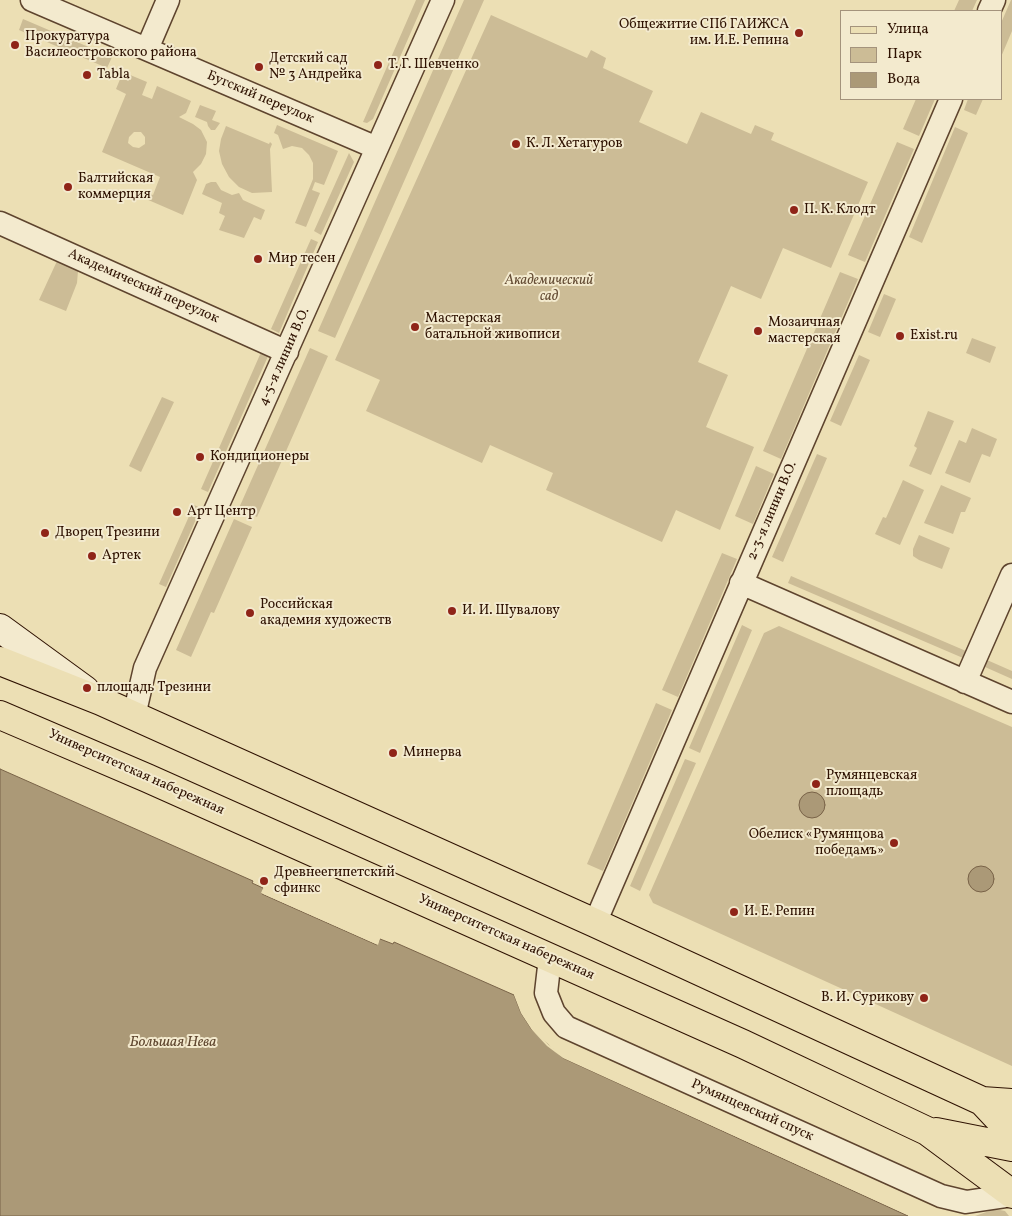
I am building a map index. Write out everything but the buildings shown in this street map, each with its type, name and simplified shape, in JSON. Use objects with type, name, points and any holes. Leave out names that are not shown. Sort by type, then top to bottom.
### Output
[{"type":"main road","points":[[0,628],[100,701]]},
{"type":"main road","points":[[0,661],[134,716],[594,923],[982,1101],[1012,1103]]},
{"type":"main road","name":"Университетская набережная","points":[[4,715],[743,1044],[927,1130],[1012,1195]]},
{"type":"main road","points":[[982,1101],[1012,1133]]},
{"type":"main road","name":"Университетская набережная","points":[[927,1130],[1012,1147]]},
{"type":"street","name":"Бугский переулок","points":[[32,0],[377,148]]},
{"type":"street","points":[[147,49],[168,0]]},
{"type":"street","name":"4-5-я линии В.О.","points":[[134,716],[146,668],[443,0]]},
{"type":"street","name":"2-3-я линии В.О.","points":[[594,923],[951,100]]},
{"type":"street","name":"Академический переулок","points":[[0,223],[287,352]]},
{"type":"street","points":[[965,682],[1012,576]]},
{"type":"street","points":[[741,584],[1012,702]]},
{"type":"street","name":"Румянцевский спуск","points":[[550,958],[546,994],[554,1013],[566,1027],[941,1196],[966,1202],[1012,1195]]},
{"type":"green space","points":[[416,0],[425,0],[373,119],[367,123],[363,122]]},
{"type":"green space","points":[[464,0],[484,0],[335,338],[318,331]]},
{"type":"green space","points":[[959,0],[977,0],[972,10],[954,10]]},
{"type":"green space","points":[[1012,0],[1012,31],[1002,55],[1002,21]]},
{"type":"green space","name":"Академический сад","points":[[491,15],[587,58],[591,50],[606,58],[603,68],[653,91],[639,122],[687,144],[701,112],[751,134],[755,125],[774,133],[771,140],[868,182],[831,268],[783,248],[761,299],[731,286],[698,362],[728,375],[706,427],[754,447],[720,530],[676,510],[662,542],[546,490],[553,473],[490,445],[482,463],[366,411],[380,380],[335,360]]},
{"type":"green space","points":[[23,19],[112,57],[107,68],[19,30]]},
{"type":"green space","points":[[123,72],[147,82],[142,95],[152,99],[157,86],[191,101],[186,113],[179,117],[201,130],[207,142],[206,154],[201,164],[193,172],[197,180],[183,215],[146,199],[148,193],[153,195],[160,177],[102,152],[126,94],[116,89]],"holes":[[[134,132],[141,132],[145,137],[145,144],[139,148],[133,147],[128,143],[129,137]]]},
{"type":"green space","points":[[916,100],[935,100],[919,136],[903,129]]},
{"type":"green space","points":[[968,100],[983,100],[976,115],[964,110]]},
{"type":"green space","points":[[200,105],[216,111],[212,120],[220,123],[215,130],[211,130],[207,122],[195,117]]},
{"type":"green space","points":[[277,125],[338,151],[324,185],[315,182],[312,190],[320,193],[306,227],[295,223],[313,179],[313,163],[309,155],[302,148],[292,146],[283,149],[278,135],[274,133]]},
{"type":"green space","points":[[226,126],[272,144],[270,149],[272,192],[252,193],[239,187],[229,177],[222,164],[219,151]]},
{"type":"green space","points":[[955,127],[968,133],[922,243],[909,237]]},
{"type":"green space","points":[[897,142],[914,149],[865,262],[848,255]]},
{"type":"green space","points":[[349,153],[354,162],[321,235],[314,231]]},
{"type":"green space","points":[[216,182],[221,190],[232,195],[239,193],[243,200],[265,210],[261,220],[254,217],[244,238],[219,230],[225,216],[219,213],[222,203],[202,194],[206,184]]},
{"type":"green space","points":[[311,239],[318,242],[279,333],[271,329]]},
{"type":"green space","points":[[57,261],[78,271],[77,283],[66,311],[39,300]]},
{"type":"green space","points":[[840,272],[858,279],[781,459],[763,451]]},
{"type":"green space","points":[[884,294],[896,299],[880,337],[868,332]]},
{"type":"green space","points":[[972,338],[996,347],[990,363],[966,353]]},
{"type":"green space","points":[[310,348],[328,356],[257,517],[239,508]]},
{"type":"green space","points":[[262,350],[269,354],[208,492],[201,489]]},
{"type":"green space","points":[[859,355],[870,360],[841,426],[830,421]]},
{"type":"green space","points":[[162,397],[174,402],[141,472],[129,466]]},
{"type":"green space","points":[[928,411],[954,421],[931,475],[909,466],[917,448],[914,446]]},
{"type":"green space","points":[[972,428],[997,439],[990,457],[982,454],[970,483],[945,473],[959,440],[966,443]]},
{"type":"green space","points":[[817,454],[827,458],[783,562],[772,557]]},
{"type":"green space","points":[[756,466],[774,474],[753,524],[735,516]]},
{"type":"green space","points":[[903,480],[924,490],[900,545],[875,534],[883,517],[886,518]]},
{"type":"green space","points":[[941,485],[971,498],[965,512],[961,512],[953,534],[924,523]]},
{"type":"green space","points":[[194,505],[201,508],[166,587],[159,584]]},
{"type":"green space","points":[[234,519],[252,527],[214,613],[211,612],[191,657],[176,650]]},
{"type":"green space","points":[[919,535],[950,548],[942,569],[913,556],[913,549]]},
{"type":"green space","points":[[722,553],[737,559],[678,697],[662,690]]},
{"type":"green space","points":[[791,576],[966,651],[963,658],[788,583]]},
{"type":"green space","points":[[742,625],[752,630],[700,753],[689,748]]},
{"type":"green space","name":"Румянцевская площадь","points":[[779,626],[1012,727],[1012,1066],[653,903],[649,895],[764,633]]},
{"type":"green space","points":[[987,660],[1012,671],[1012,679],[985,667]]},
{"type":"green space","points":[[656,703],[672,710],[603,871],[587,864]]},
{"type":"green space","points":[[685,759],[696,763],[640,891],[630,886]]},
{"type":"green space","points":[[995,1209],[1005,1211],[1009,1216],[975,1216]]},
{"type":"water","name":"Большая Нева","points":[[0,769],[253,881],[252,883],[263,888],[262,894],[377,945],[380,939],[393,944],[394,942],[514,995],[521,1013],[532,1030],[563,1058],[908,1216],[0,1216]]},
{"type":"water","points":[[812,792],[822,795],[825,805],[822,815],[812,818],[802,815],[799,805],[802,795]]},
{"type":"water","points":[[981,866],[991,869],[994,879],[991,889],[981,892],[971,889],[968,879],[971,869]]},
{"type":"pier","points":[[263,888],[266,889],[264,892],[377,942],[378,938],[380,939],[378,945],[261,893]]},
{"type":"pier","points":[[514,995],[517,995],[523,1012],[534,1028],[548,1044],[564,1056],[910,1216],[563,1058],[547,1046],[532,1030],[521,1013]]},
{"type":"place","name":"Общежитие СПб ГАИЖСА им. И.Е. Репина","points":[[799,33]]},
{"type":"place","name":"Прокуратура Василеостровского района","points":[[15,45]]},
{"type":"place","name":"Т. Г. Шевченко","points":[[378,65]]},
{"type":"place","name":"Детский сад № 3 Андрейка","points":[[259,67]]},
{"type":"place","name":"Tabla","points":[[87,75]]},
{"type":"place","name":"К. Л. Хетагуров","points":[[516,144]]},
{"type":"place","name":"Балтийская коммерция","points":[[68,187]]},
{"type":"place","name":"П. К. Клодт","points":[[794,210]]},
{"type":"place","name":"Мир тесен","points":[[258,259]]},
{"type":"place","name":"Мастерская батальной живописи","points":[[415,327]]},
{"type":"place","name":"Мозаичная мастерская","points":[[758,331]]},
{"type":"place","name":"Exist.ru","points":[[900,336]]},
{"type":"place","name":"Кондиционеры","points":[[200,457]]},
{"type":"place","name":"Арт Центр","points":[[177,512]]},
{"type":"place","name":"Дворец Трезини","points":[[45,533]]},
{"type":"place","name":"Артек","points":[[92,556]]},
{"type":"place","name":"И. И. Шувалову","points":[[452,611]]},
{"type":"place","name":"Российская академия художеств","points":[[250,613]]},
{"type":"place","name":"площадь Трезини","points":[[87,688]]},
{"type":"place","name":"Минерва","points":[[393,753]]},
{"type":"place","name":"Румянцевская площадь","points":[[816,784]]},
{"type":"place","name":"Обелиск «Румянцова победамъ»","points":[[894,843]]},
{"type":"place","name":"Древнеегипетский сфинкс","points":[[264,881]]},
{"type":"place","name":"И. Е. Репин","points":[[734,912]]},
{"type":"place","name":"В. И. Сурикову","points":[[924,998]]}]
